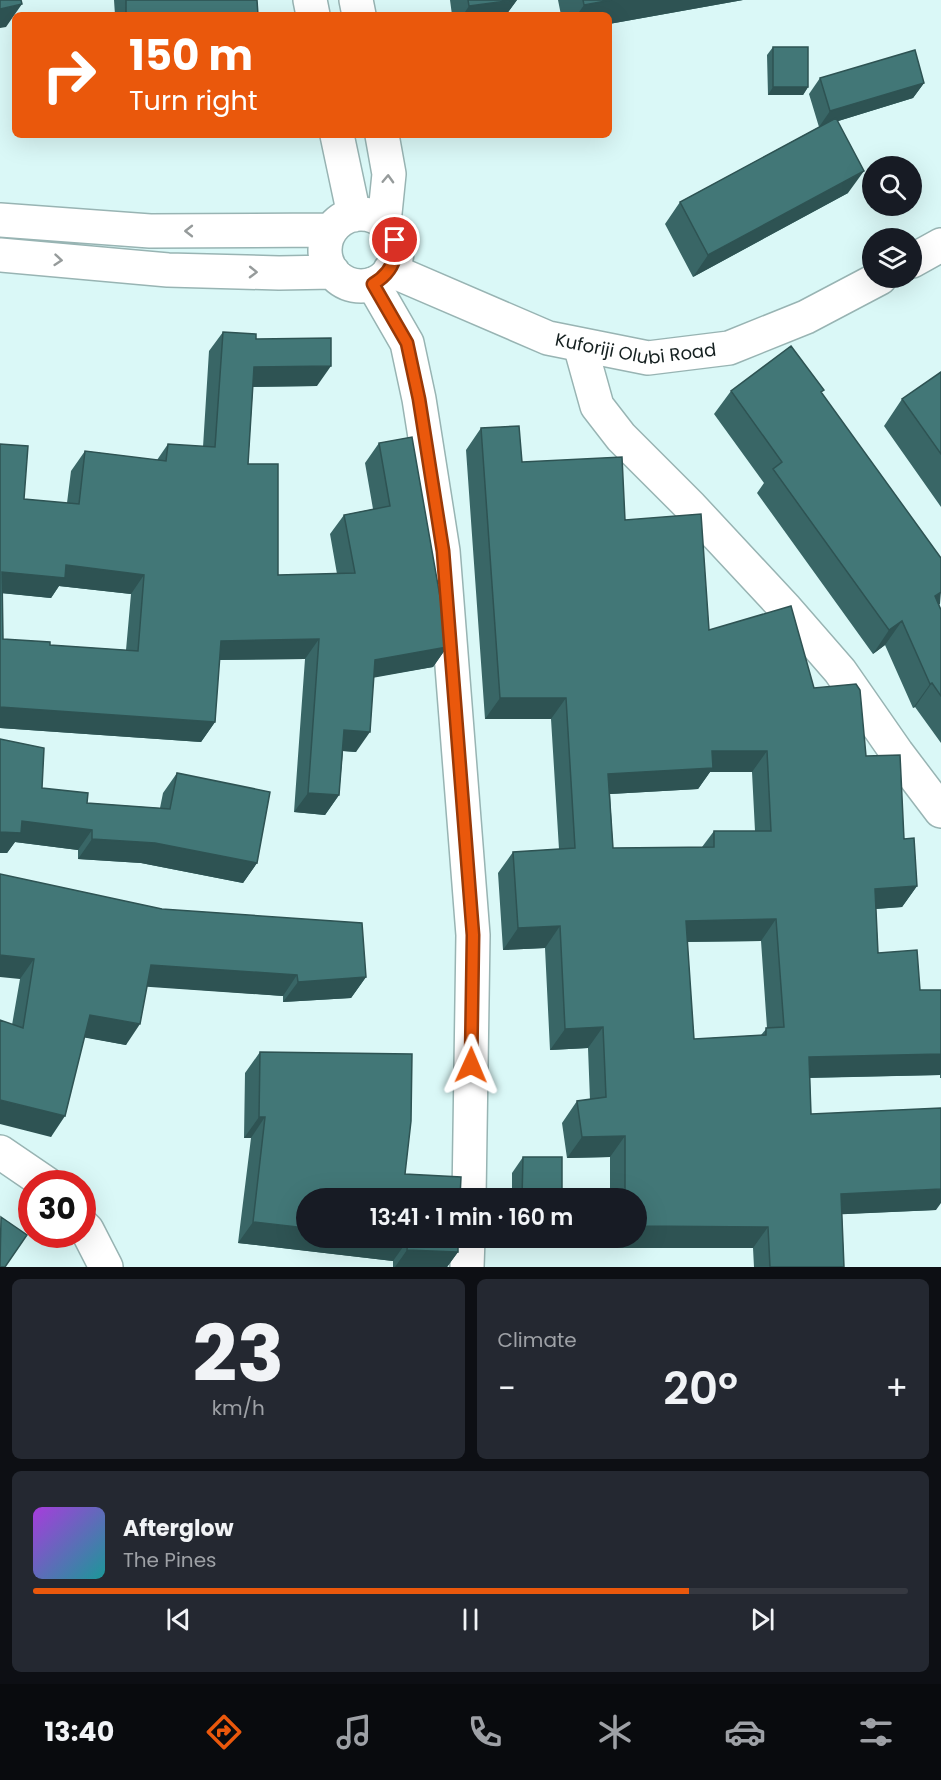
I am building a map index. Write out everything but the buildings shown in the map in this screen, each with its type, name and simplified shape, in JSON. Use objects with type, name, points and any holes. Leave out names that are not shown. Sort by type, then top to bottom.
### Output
[{"type":"street","points":[[338,138],[356,222]]},
{"type":"street","points":[[0,220],[150,231],[356,222],[390,230],[395,240],[394,261],[381,277],[362,286],[351,285],[340,280],[326,259],[325,244],[356,222],[389,174],[383,138]]},
{"type":"street","points":[[922,255],[941,245]]},
{"type":"street","points":[[0,255],[168,270],[333,272]]},
{"type":"street","points":[[381,277],[407,343],[419,399],[443,551],[473,935],[469,1188]]},
{"type":"street","name":"Kuforiji Olubi Road","points":[[381,277],[549,338],[648,358],[729,348],[806,317],[862,287]]},
{"type":"street","points":[[580,345],[597,406],[621,437],[691,507],[840,671],[941,811]]},
{"type":"street","points":[[0,1152],[26,1170]]},
{"type":"street","points":[[95,1248],[106,1267]]},
{"type":"street","points":[[467,1267],[468,1248]]},
{"type":"route","points":[[395,240],[396,250],[390,270],[373,284],[407,343],[419,399],[443,551],[473,935],[471,1065]]}]
